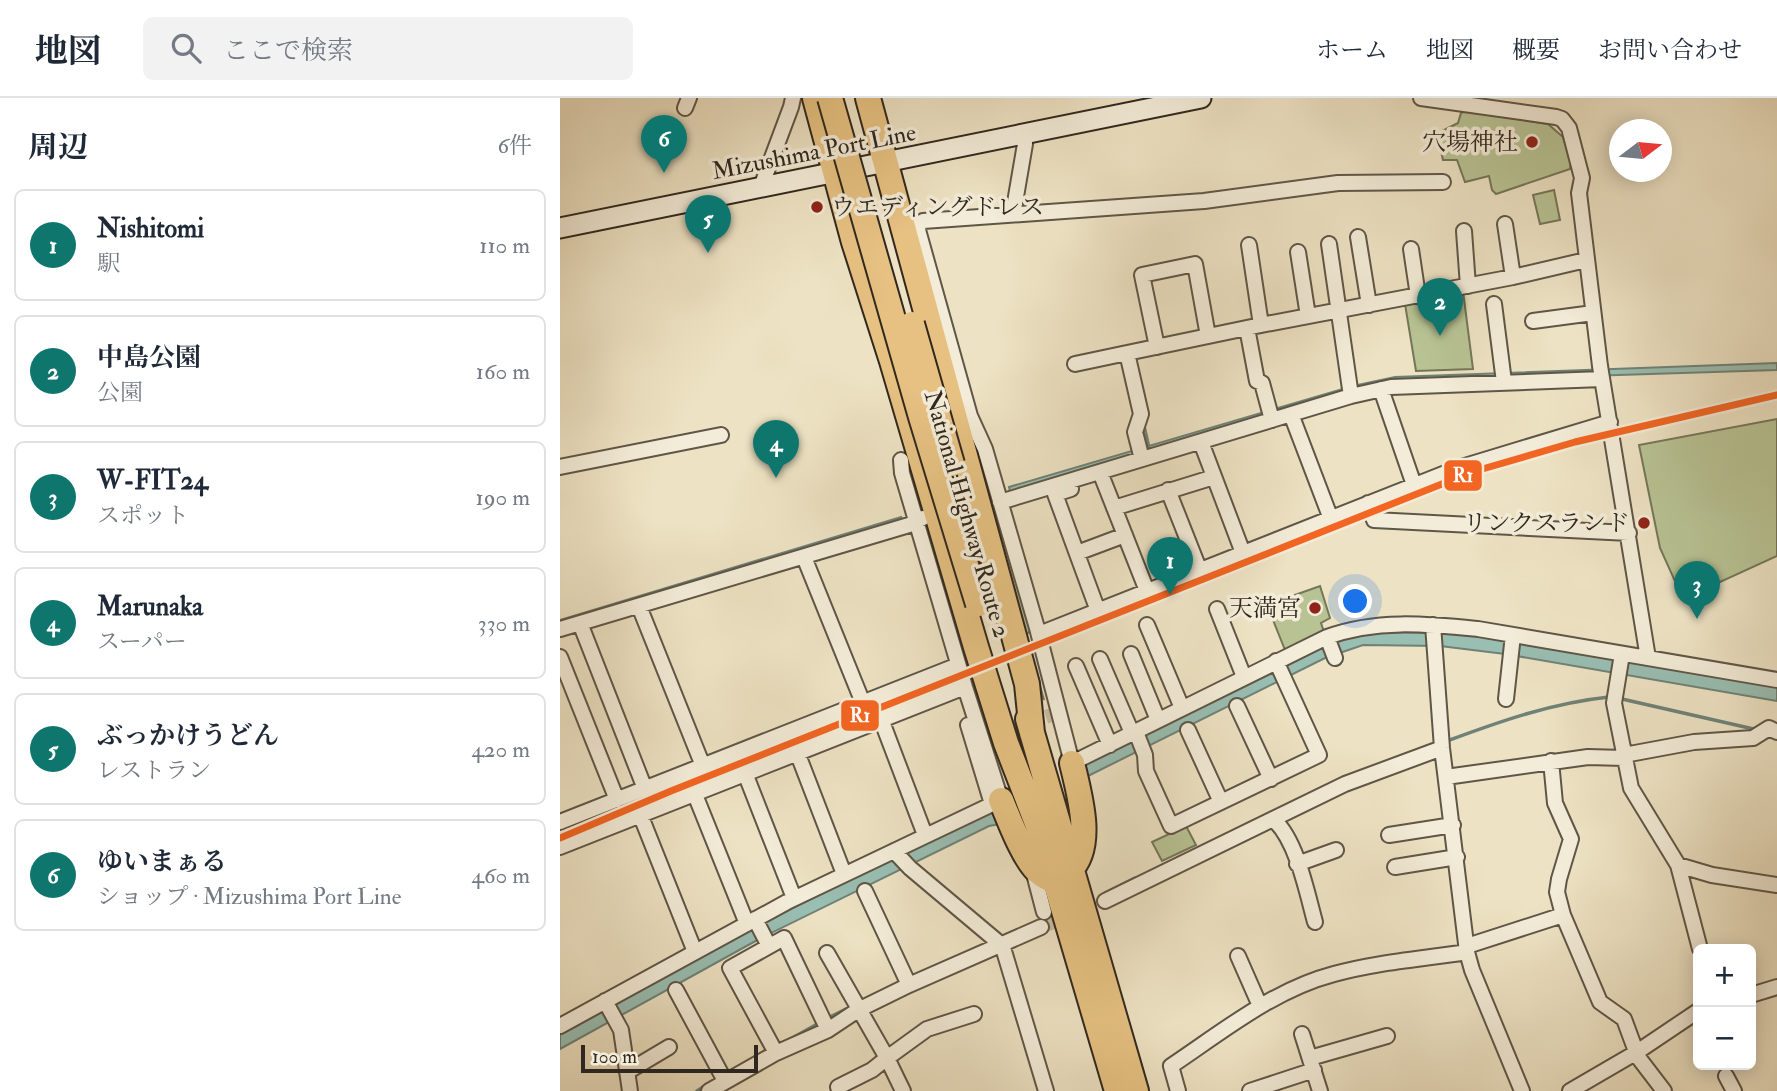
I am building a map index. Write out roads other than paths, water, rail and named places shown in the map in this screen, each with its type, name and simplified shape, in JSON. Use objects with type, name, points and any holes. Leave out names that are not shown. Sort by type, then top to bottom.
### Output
[{"type":"highway","points":[[815,98],[927,517],[1006,743],[1040,831]]},
{"type":"highway","name":"National Highway Route 2","points":[[830,98],[920,417],[1032,733],[1062,875],[1117,1091]]},
{"type":"highway","name":"National Highway Route 2","points":[[847,98],[985,602],[1040,831],[1062,875],[1114,1010],[1136,1091]]},
{"type":"highway","points":[[868,98],[992,501],[1027,684],[1032,733]]},
{"type":"highway","points":[[997,802],[1038,873],[1062,875],[1080,858],[1083,841],[1081,804],[1072,763]]},
{"type":"highway","points":[[1114,1010],[1145,1091]]},
{"type":"main road","name":"Mizushima Port Line","points":[[560,228],[1201,98]]},
{"type":"street","points":[[761,187],[793,98]]},
{"type":"street","points":[[1421,98],[1562,120],[1569,128],[1582,178],[1579,193],[1601,374],[1648,658]]},
{"type":"street","points":[[1013,214],[1025,144],[1024,133]]},
{"type":"street","points":[[1443,182],[1338,183],[1204,201],[923,221],[918,227],[970,416],[985,450],[992,501],[1039,634],[1072,763],[1244,677],[1327,639],[1367,626],[1478,629],[1622,656],[1777,680]]},
{"type":"street","points":[[1505,224],[1513,277]]},
{"type":"street","points":[[1464,231],[1468,286]]},
{"type":"street","points":[[1358,237],[1369,305]]},
{"type":"street","points":[[1329,244],[1350,391]]},
{"type":"street","points":[[1249,245],[1257,381],[1262,383],[1271,415]]},
{"type":"street","points":[[1411,249],[1418,296]]},
{"type":"street","points":[[1298,252],[1308,316]]},
{"type":"street","points":[[1075,364],[1586,260]]},
{"type":"street","points":[[1157,347],[1142,275],[1195,264],[1208,336]]},
{"type":"street","points":[[1494,304],[1504,378]]},
{"type":"street","points":[[1533,321],[1593,313]]},
{"type":"street","points":[[1126,353],[1141,414],[1135,432],[1140,453]]},
{"type":"street","points":[[1098,611],[1055,494],[1101,476],[1140,453],[1200,442],[1271,415],[1291,414],[1350,391],[1504,378],[1601,374]]},
{"type":"street","points":[[1381,389],[1414,485]]},
{"type":"street","points":[[1291,414],[1331,519]]},
{"type":"street","points":[[1039,634],[1414,485],[1504,452],[1610,422]]},
{"type":"street","points":[[560,467],[721,435]]},
{"type":"street","points":[[1200,442],[1243,553]]},
{"type":"street","points":[[901,460],[927,517],[958,665],[976,724],[984,736],[997,802]]},
{"type":"street","points":[[992,501],[1101,476]]},
{"type":"street","points":[[1101,476],[1147,591]]},
{"type":"street","points":[[1114,508],[1214,477]]},
{"type":"street","points":[[1168,490],[1200,570]]},
{"type":"street","points":[[1368,503],[1374,520],[1629,533]]},
{"type":"street","points":[[560,629],[909,526],[927,517]]},
{"type":"street","points":[[1077,553],[1125,536]]},
{"type":"street","points":[[804,557],[863,702]]},
{"type":"street","points":[[639,606],[703,766]]},
{"type":"street","points":[[1217,609],[1244,677]]},
{"type":"street","points":[[580,623],[645,789]]},
{"type":"street","points":[[1147,625],[1182,708]]},
{"type":"street","points":[[1433,628],[1442,748],[1467,949],[1472,970],[1522,1091]]},
{"type":"street","points":[[1506,699],[1513,637]]},
{"type":"street","points":[[1327,639],[1334,657]]},
{"type":"street","points":[[1130,654],[1158,720]]},
{"type":"street","points":[[1622,656],[1614,703],[1631,788],[1678,865],[1699,944]]},
{"type":"street","points":[[560,657],[617,800]]},
{"type":"street","points":[[1100,659],[1143,749],[1146,771],[1171,826],[1319,755],[1277,663]]},
{"type":"street","points":[[560,822],[958,665]]},
{"type":"street","points":[[1076,666],[1110,745]]},
{"type":"street","points":[[560,847],[965,687]]},
{"type":"street","points":[[1237,706],[1271,779]]},
{"type":"street","points":[[881,719],[925,835]]},
{"type":"street","points":[[968,725],[997,802]]},
{"type":"street","points":[[1188,730],[1221,802]]},
{"type":"street","points":[[1446,777],[1551,761],[1624,757],[1694,742],[1753,738],[1768,732]]},
{"type":"street","points":[[1105,901],[1345,784],[1442,748]]},
{"type":"street","points":[[797,752],[844,874]]},
{"type":"street","points":[[1551,761],[1555,803],[1571,839],[1557,892],[1563,915],[1600,1002],[1624,1018],[1639,1057],[1664,1091]]},
{"type":"street","points":[[745,773],[794,898]]},
{"type":"street","points":[[694,792],[753,922],[767,942]]},
{"type":"street","points":[[560,1026],[610,1009],[695,952],[794,898],[895,853],[925,835],[997,802]]},
{"type":"street","points":[[640,814],[695,952]]},
{"type":"street","points":[[1274,820],[1283,828],[1315,922]]},
{"type":"street","points":[[1389,835],[1453,825]]},
{"type":"street","points":[[1297,864],[1336,850]]},
{"type":"street","points":[[895,853],[998,942],[1046,1091]]},
{"type":"street","points":[[1395,867],[1457,857]]},
{"type":"street","points":[[1678,865],[1712,875],[1777,885]]},
{"type":"street","points":[[709,1091],[723,1076],[825,1023],[858,1010],[907,980],[998,942],[1043,919],[1032,866]]},
{"type":"street","points":[[864,891],[907,980]]},
{"type":"street","points":[[1178,1091],[1171,1066],[1280,995],[1334,974],[1467,949],[1563,915]]},
{"type":"street","points":[[774,1049],[730,968],[767,942],[784,938],[825,1023]]},
{"type":"street","points":[[827,953],[887,1058],[902,1091]]},
{"type":"street","points":[[1238,956],[1260,1006]]},
{"type":"street","points":[[1756,993],[1777,987]]},
{"type":"street","points":[[676,990],[723,1076]]},
{"type":"street","points":[[610,1009],[621,1030],[630,1091]]},
{"type":"street","points":[[838,1087],[872,1070],[927,1029],[974,1014]]},
{"type":"street","points":[[1570,1091],[1637,1052],[1693,1014]]},
{"type":"street","points":[[1303,1034],[1320,1091]]},
{"type":"street","points":[[1250,1091],[1387,1036]]},
{"type":"street","points":[[627,1072],[669,1047]]},
{"type":"street","points":[[1726,1076],[1734,1091]]},
{"type":"water","points":[[1777,363],[1777,370],[1395,382],[1011,496],[1009,487],[1353,386],[1395,377]]},
{"type":"water","points":[[901,517],[902,523],[560,624],[560,620]]},
{"type":"water","points":[[1374,632],[1442,633],[1504,639],[1777,685],[1777,701],[1505,654],[1440,646],[1363,645],[1325,658],[1082,779],[1083,763],[1324,644],[1347,636]]},
{"type":"water","points":[[998,809],[1006,823],[989,826],[761,938],[560,1049],[560,1035],[753,928]]},
{"type":"waterway","points":[[1143,422],[1149,448]]},
{"type":"waterway","points":[[1447,741],[1547,708],[1609,697]]},
{"type":"waterway","points":[[1622,699],[1758,730]]},
{"type":"waterway","points":[[1105,893],[1135,878]]},
{"type":"waterway","points":[[828,1018],[848,1008]]},
{"type":"waterway","points":[[785,1042],[821,1022]]},
{"type":"waterway","points":[[697,1091],[719,1077]]},
{"type":"tunnel","points":[[986,736],[1055,714]]},
{"type":"tunnel","points":[[1041,927],[1105,901]]},
{"type":"railway","points":[[1745,402],[1777,395]]},
{"type":"place","name":"穴場神社","points":[[1532,142]]},
{"type":"place","name":"ゆいまぁる","points":[[664,173]]},
{"type":"place","name":"ウエディングドレス","points":[[817,207]]},
{"type":"place","name":"ぶっかけうどん","points":[[708,253]]},
{"type":"place","name":"中島公園","points":[[1440,336]]},
{"type":"place","name":"Marunaka","points":[[776,478]]},
{"type":"place","name":"リンクスランド","points":[[1644,523]]},
{"type":"place","name":"Nishitomi","points":[[1170,595]]},
{"type":"place","name":"天満宮","points":[[1315,608]]},
{"type":"place","name":"W-FIT24","points":[[1697,619]]}]
